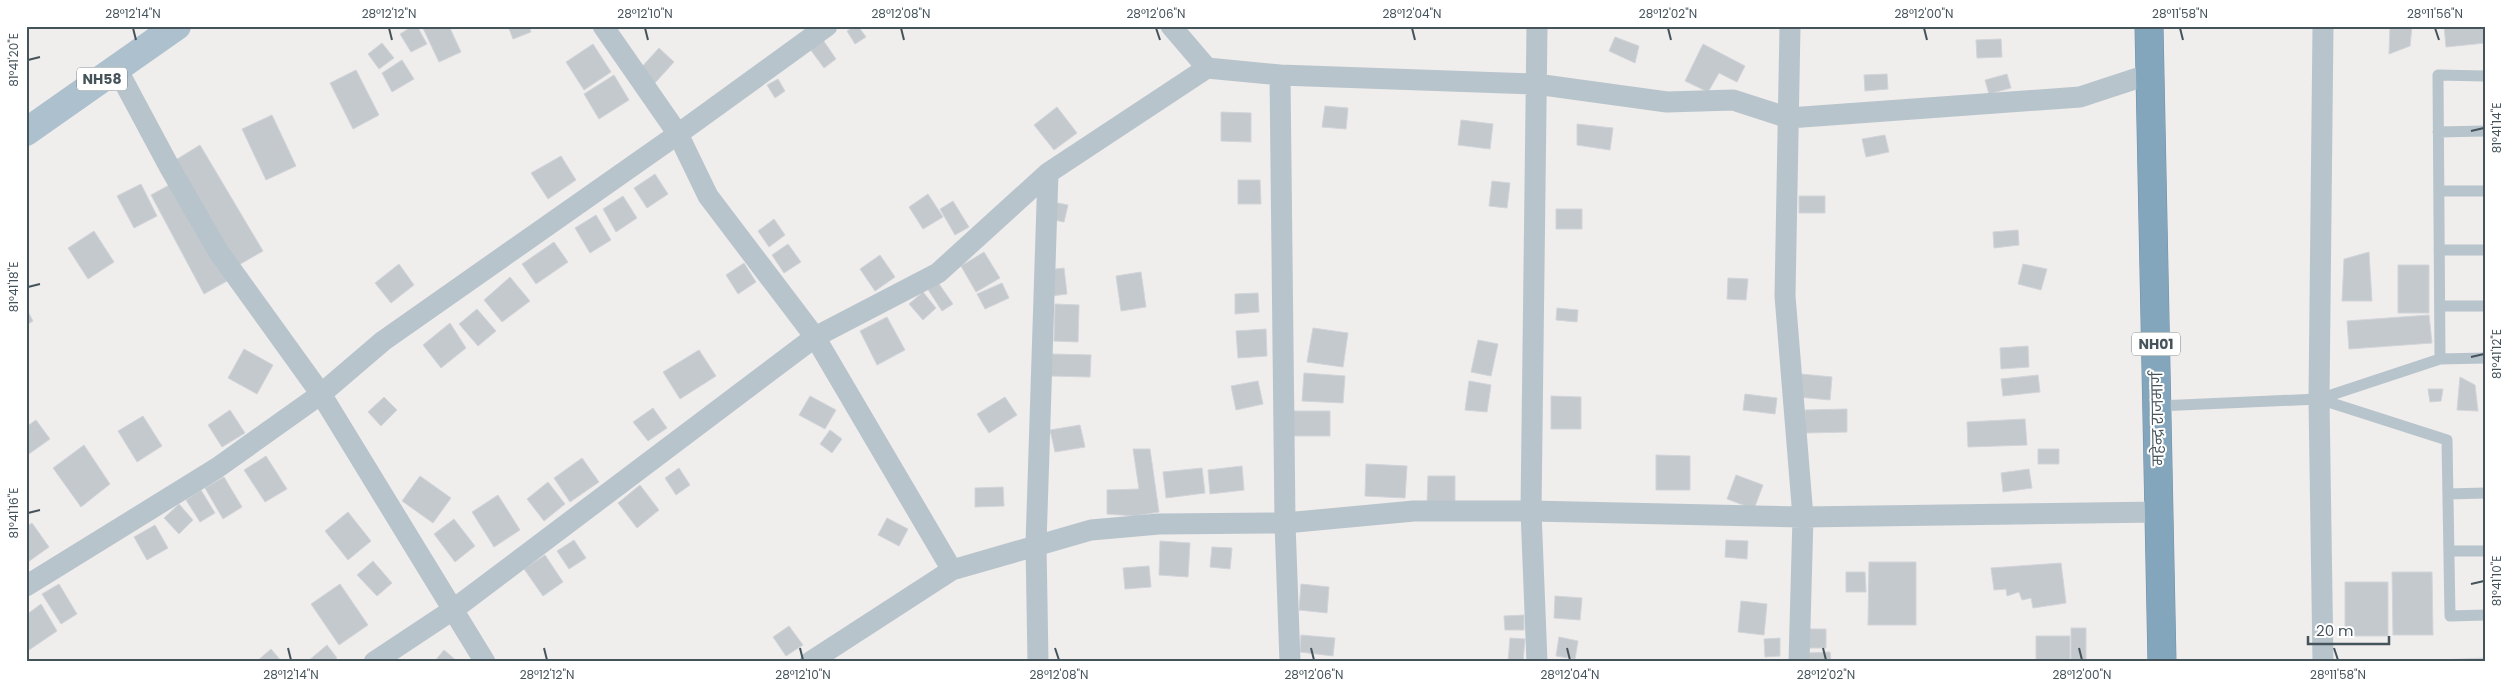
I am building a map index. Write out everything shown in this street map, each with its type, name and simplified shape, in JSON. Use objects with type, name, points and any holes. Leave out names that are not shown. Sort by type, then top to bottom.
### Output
[{"type":"highway","name":"महेन्द्र राजमार्ग","points":[[2149,26],[2162,662]]},
{"type":"main road","name":"NH58","points":[[26,132],[177,26]]},
{"type":"street","points":[[603,26],[678,134],[708,196],[815,337],[952,570]]},
{"type":"street","points":[[26,586],[217,468],[321,394],[383,340],[678,134],[827,26]]},
{"type":"street","points":[[1171,26],[1207,68]]},
{"type":"street","points":[[1537,26],[1531,511],[1537,662]]},
{"type":"street","points":[[1790,26],[1785,296],[1803,517],[1799,662]]},
{"type":"street","points":[[2323,26],[2320,399],[2323,662]]},
{"type":"street","points":[[374,662],[454,609],[815,337],[938,273],[1048,173],[1207,68],[1280,75],[1536,84],[1667,102],[1733,100],[1789,118],[2080,97],[2150,74]]},
{"type":"street","points":[[117,69],[170,168],[218,251],[321,394],[485,662]]},
{"type":"street","points":[[1280,75],[1286,523],[1290,662]]},
{"type":"street","points":[[1038,662],[1036,544],[1048,173]]},
{"type":"street","points":[[810,662],[952,570],[1036,544],[1091,530],[1160,524],[1286,523],[1414,511],[1531,511],[1803,517],[2160,512]]},
{"type":"lane","points":[[2440,360],[2438,75],[2485,76]]},
{"type":"lane","points":[[2438,132],[2485,131]]},
{"type":"lane","points":[[2439,191],[2485,191]]},
{"type":"lane","points":[[2440,250],[2485,250]]},
{"type":"lane","points":[[2440,306],[2485,306]]},
{"type":"lane","points":[[2158,406],[2320,399],[2440,360],[2485,358]]},
{"type":"lane","points":[[2320,399],[2447,440],[2450,616],[2485,615]]},
{"type":"lane","points":[[2448,494],[2485,493]]},
{"type":"lane","points":[[2449,551],[2485,551]]},
{"type":"building","points":[[413,26],[417,26],[427,44],[411,52],[400,34]]},
{"type":"building","points":[[422,26],[449,26],[461,52],[439,62]]},
{"type":"building","points":[[508,26],[529,26],[531,32],[513,39]]},
{"type":"building","points":[[858,26],[866,37],[855,44],[847,31]]},
{"type":"building","points":[[2390,26],[2412,26],[2410,46],[2389,54]]},
{"type":"building","points":[[2444,26],[2485,26],[2485,43],[2446,47]]},
{"type":"building","points":[[1615,37],[1639,46],[1635,63],[1609,51]]},
{"type":"building","points":[[2001,39],[2002,57],[1977,58],[1976,40]]},
{"type":"building","points":[[823,40],[836,59],[824,68],[810,49]]},
{"type":"building","points":[[382,43],[394,58],[379,69],[368,54]]},
{"type":"building","points":[[593,44],[611,72],[584,90],[566,62]]},
{"type":"building","points":[[1703,44],[1745,66],[1737,82],[1719,73],[1708,92],[1685,81]]},
{"type":"building","points":[[659,48],[674,62],[654,84],[639,70]]},
{"type":"building","points":[[402,60],[414,79],[392,92],[382,73]]},
{"type":"building","points":[[356,70],[379,115],[353,129],[330,83]]},
{"type":"building","points":[[1887,74],[1888,89],[1865,91],[1864,75]]},
{"type":"building","points":[[2007,74],[2011,88],[1989,94],[1985,80]]},
{"type":"building","points":[[614,75],[629,100],[599,119],[584,94]]},
{"type":"building","points":[[778,79],[785,91],[775,98],[767,85]]},
{"type":"building","points":[[1325,106],[1348,108],[1346,129],[1322,127]]},
{"type":"building","points":[[1057,107],[1077,133],[1054,150],[1034,125]]},
{"type":"building","points":[[1221,112],[1251,113],[1251,142],[1221,141]]},
{"type":"building","points":[[272,115],[296,166],[266,180],[242,129]]},
{"type":"building","points":[[1461,120],[1493,124],[1490,149],[1458,145]]},
{"type":"building","points":[[1577,124],[1613,128],[1610,150],[1577,145]]},
{"type":"building","points":[[1885,135],[1889,152],[1866,157],[1862,139]]},
{"type":"building","points":[[200,145],[263,251],[237,266],[174,161]]},
{"type":"building","points":[[561,156],[576,180],[548,199],[531,173]]},
{"type":"building","points":[[655,174],[668,194],[647,208],[634,188]]},
{"type":"building","points":[[1238,180],[1260,180],[1261,204],[1238,204]]},
{"type":"building","points":[[1492,181],[1510,183],[1507,208],[1489,206]]},
{"type":"building","points":[[173,183],[227,281],[204,294],[151,195]]},
{"type":"building","points":[[141,184],[157,216],[134,228],[117,196]]},
{"type":"building","points":[[928,194],[943,217],[923,229],[909,207]]},
{"type":"building","points":[[623,196],[637,218],[616,232],[603,209]]},
{"type":"building","points":[[1799,196],[1825,196],[1825,213],[1799,213]]},
{"type":"building","points":[[953,201],[969,227],[955,235],[940,209]]},
{"type":"building","points":[[1053,202],[1068,205],[1064,222],[1049,219]]},
{"type":"building","points":[[1556,209],[1582,209],[1582,229],[1556,229]]},
{"type":"building","points":[[596,215],[611,240],[590,253],[575,228]]},
{"type":"building","points":[[774,219],[785,235],[769,247],[758,231]]},
{"type":"building","points":[[2018,230],[2019,245],[1994,248],[1993,232]]},
{"type":"building","points":[[94,231],[114,262],[88,279],[68,248]]},
{"type":"building","points":[[554,242],[568,262],[536,284],[522,264]]},
{"type":"building","points":[[788,244],[801,262],[784,273],[772,255]]},
{"type":"building","points":[[984,252],[1000,278],[976,292],[961,266]]},
{"type":"building","points":[[2369,252],[2372,301],[2342,301],[2344,259]]},
{"type":"building","points":[[880,255],[895,277],[875,291],[860,269]]},
{"type":"building","points":[[744,263],[756,282],[738,294],[726,275]]},
{"type":"building","points":[[399,264],[414,285],[391,303],[375,283]]},
{"type":"building","points":[[2023,264],[2047,269],[2041,290],[2018,284]]},
{"type":"building","points":[[2398,265],[2429,265],[2429,313],[2398,313]]},
{"type":"building","points":[[1064,268],[1067,294],[1051,296],[1047,270]]},
{"type":"building","points":[[1141,272],[1146,307],[1121,311],[1116,276]]},
{"type":"building","points":[[510,277],[530,301],[502,322],[484,300]]},
{"type":"building","points":[[1728,278],[1748,279],[1746,300],[1727,299]]},
{"type":"building","points":[[937,281],[953,304],[942,311],[927,288]]},
{"type":"building","points":[[1002,283],[1009,298],[985,309],[977,294]]},
{"type":"building","points":[[923,292],[936,308],[923,320],[909,304]]},
{"type":"building","points":[[1258,293],[1259,312],[1235,314],[1235,294]]},
{"type":"building","points":[[1055,304],[1079,305],[1078,342],[1054,341]]},
{"type":"building","points":[[26,308],[33,321],[26,325]]},
{"type":"building","points":[[1557,308],[1578,310],[1577,322],[1556,320]]},
{"type":"building","points":[[477,309],[496,331],[478,346],[459,324]]},
{"type":"building","points":[[2429,315],[2432,343],[2349,349],[2347,321]]},
{"type":"building","points":[[887,317],[905,350],[877,365],[860,331]]},
{"type":"building","points":[[450,323],[466,348],[441,368],[423,345]]},
{"type":"building","points":[[1313,328],[1348,333],[1343,367],[1307,362]]},
{"type":"building","points":[[1266,329],[1267,356],[1238,358],[1236,331]]},
{"type":"building","points":[[1478,340],[1498,344],[1491,376],[1471,372]]},
{"type":"building","points":[[2028,346],[2029,367],[2001,369],[2000,348]]},
{"type":"building","points":[[244,349],[273,365],[257,394],[228,378]]},
{"type":"building","points":[[699,350],[716,376],[680,399],[663,372]]},
{"type":"building","points":[[1052,354],[1091,355],[1090,377],[1051,376]]},
{"type":"building","points":[[1304,373],[1345,376],[1343,403],[1302,401]]},
{"type":"building","points":[[1801,374],[1832,377],[1830,400],[1798,397]]},
{"type":"building","points":[[2038,375],[2040,392],[2003,396],[2001,379]]},
{"type":"building","points":[[2460,377],[2475,385],[2478,411],[2457,410]]},
{"type":"building","points":[[1258,381],[1263,404],[1236,410],[1231,386]]},
{"type":"building","points":[[1469,381],[1491,385],[1487,412],[1465,410]]},
{"type":"building","points":[[2428,389],[2443,389],[2441,401],[2430,402]]},
{"type":"building","points":[[1745,394],[1777,398],[1775,414],[1743,410]]},
{"type":"building","points":[[810,396],[836,410],[825,429],[799,415]]},
{"type":"building","points":[[1551,396],[1581,397],[1581,429],[1551,429]]},
{"type":"building","points":[[384,397],[397,410],[381,426],[368,412]]},
{"type":"building","points":[[1005,397],[1017,415],[989,433],[977,414]]},
{"type":"building","points":[[653,408],[667,428],[648,441],[633,422]]},
{"type":"building","points":[[1847,409],[1847,432],[1805,433],[1805,410]]},
{"type":"building","points":[[230,410],[245,433],[222,447],[208,425]]},
{"type":"building","points":[[1293,411],[1330,411],[1330,436],[1294,436]]},
{"type":"building","points":[[143,416],[162,446],[137,462],[118,431]]},
{"type":"building","points":[[2025,419],[2027,445],[1968,447],[1967,422]]},
{"type":"building","points":[[36,420],[50,439],[26,456],[26,427]]},
{"type":"building","points":[[1080,425],[1085,447],[1055,452],[1050,430]]},
{"type":"building","points":[[830,430],[842,439],[832,453],[820,444]]},
{"type":"building","points":[[84,445],[110,484],[81,507],[53,468]]},
{"type":"building","points":[[1133,449],[1150,449],[1159,512],[1135,516],[1107,514],[1107,490],[1139,489]]},
{"type":"building","points":[[2038,449],[2059,449],[2059,464],[2038,464]]},
{"type":"building","points":[[1656,455],[1690,456],[1690,490],[1656,490]]},
{"type":"building","points":[[266,456],[287,489],[265,502],[244,470]]},
{"type":"building","points":[[582,458],[599,482],[570,502],[554,478]]},
{"type":"building","points":[[1366,464],[1407,466],[1405,498],[1365,496]]},
{"type":"building","points":[[1242,466],[1244,490],[1210,494],[1208,470]]},
{"type":"building","points":[[679,468],[690,485],[676,495],[665,478]]},
{"type":"building","points":[[1202,468],[1205,493],[1166,498],[1163,472]]},
{"type":"building","points":[[2029,469],[2032,488],[2003,492],[2001,473]]},
{"type":"building","points":[[1736,475],[1763,485],[1754,509],[1727,499]]},
{"type":"building","points":[[420,476],[451,498],[433,523],[402,501]]},
{"type":"building","points":[[1428,476],[1455,476],[1455,502],[1427,502]]},
{"type":"building","points":[[224,477],[242,507],[223,519],[205,488]]},
{"type":"building","points":[[548,482],[565,504],[544,521],[527,499]]},
{"type":"building","points":[[640,485],[659,510],[637,528],[618,503]]},
{"type":"building","points":[[1003,487],[1004,506],[975,507],[975,488]]},
{"type":"building","points":[[201,490],[215,513],[200,522],[186,500]]},
{"type":"building","points":[[498,495],[520,530],[494,547],[472,512]]},
{"type":"building","points":[[179,504],[193,520],[179,534],[164,518]]},
{"type":"building","points":[[348,512],[371,541],[348,560],[325,531]]},
{"type":"building","points":[[887,518],[908,529],[899,546],[878,535]]},
{"type":"building","points":[[454,519],[475,546],[455,562],[434,534]]},
{"type":"building","points":[[32,523],[49,547],[28,562],[26,527]]},
{"type":"building","points":[[155,525],[168,548],[147,560],[134,537]]},
{"type":"building","points":[[574,540],[586,558],[569,569],[557,551]]},
{"type":"building","points":[[1726,540],[1748,541],[1747,559],[1725,557]]},
{"type":"building","points":[[1160,541],[1190,543],[1188,577],[1159,575]]},
{"type":"building","points":[[1212,547],[1232,548],[1230,569],[1210,567]]},
{"type":"building","points":[[545,555],[563,582],[543,596],[524,569]]},
{"type":"building","points":[[373,561],[392,583],[377,596],[357,575]]},
{"type":"building","points":[[1869,562],[1916,562],[1916,625],[1868,625]]},
{"type":"building","points":[[2061,563],[2066,603],[2033,608],[2031,598],[2022,600],[2019,592],[2007,596],[2006,589],[1994,590],[1991,568]]},
{"type":"building","points":[[1149,566],[1151,587],[1125,589],[1123,568]]},
{"type":"building","points":[[1846,572],[1865,572],[1866,592],[1846,592]]},
{"type":"building","points":[[2392,572],[2432,572],[2433,635],[2393,635]]},
{"type":"building","points":[[2345,582],[2388,582],[2388,636],[2345,636]]},
{"type":"building","points":[[59,584],[77,614],[61,624],[42,594]]},
{"type":"building","points":[[340,584],[368,625],[339,645],[311,604]]},
{"type":"building","points":[[1301,584],[1329,587],[1327,613],[1299,610]]},
{"type":"building","points":[[1555,596],[1582,598],[1580,620],[1554,618]]},
{"type":"building","points":[[1741,601],[1767,604],[1764,635],[1738,632]]},
{"type":"building","points":[[41,604],[57,631],[26,652],[26,615]]},
{"type":"building","points":[[1524,615],[1524,630],[1505,630],[1504,616]]},
{"type":"building","points":[[789,626],[803,645],[786,656],[773,637]]},
{"type":"building","points":[[2071,628],[2086,628],[2086,662],[2071,662]]},
{"type":"building","points":[[1807,629],[1826,629],[1826,648],[1807,648]]},
{"type":"building","points":[[1301,635],[1335,638],[1333,656],[1300,652]]},
{"type":"building","points":[[2036,636],[2070,636],[2070,662],[2036,662]]},
{"type":"building","points":[[1559,637],[1578,641],[1575,659],[1556,656]]},
{"type":"building","points":[[1510,638],[1525,639],[1523,662],[1508,662]]},
{"type":"building","points":[[1780,638],[1780,656],[1765,657],[1764,639]]},
{"type":"building","points":[[327,645],[337,658],[332,662],[307,662]]},
{"type":"building","points":[[271,649],[282,662],[256,662]]},
{"type":"building","points":[[444,650],[458,662],[434,662]]},
{"type":"building","points":[[1830,652],[1831,662],[1808,662],[1807,653]]},
{"type":"building","points":[[2485,658],[2485,662],[2438,662],[2438,660]]}]
